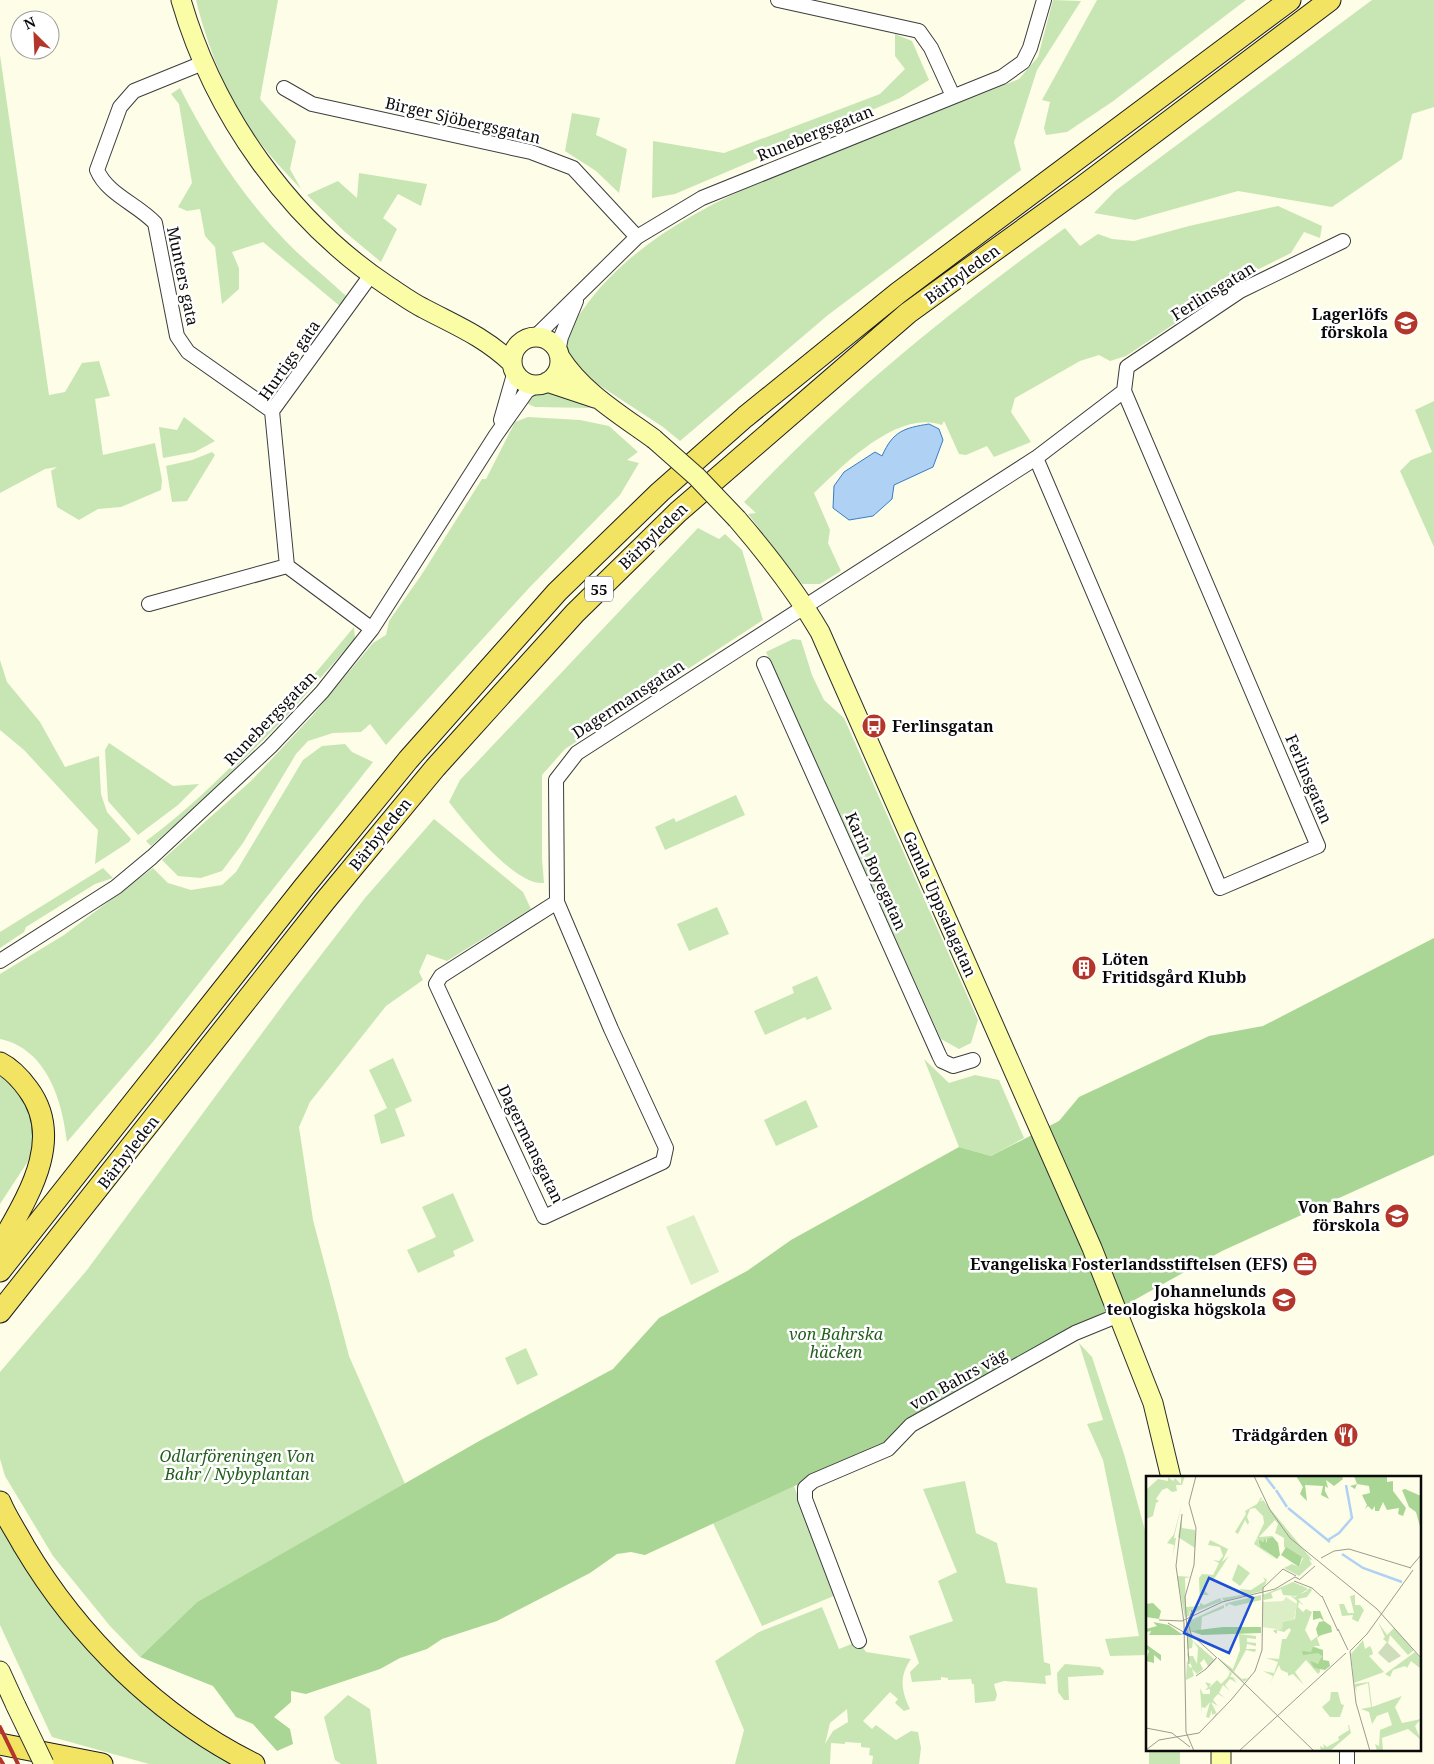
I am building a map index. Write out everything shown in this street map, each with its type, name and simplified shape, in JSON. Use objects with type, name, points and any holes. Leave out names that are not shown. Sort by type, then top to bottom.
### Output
[{"type":"main road","name":"Bärbyleden","points":[[0,1271],[304,887],[402,768],[564,586],[660,492],[745,418],[882,306],[1064,167],[1290,0]]},
{"type":"main road","name":"Bärbyleden","points":[[0,1312],[325,901],[410,797],[575,613],[678,512],[762,437],[908,313],[1082,187],[1330,0]]},
{"type":"main road","points":[[0,1063],[19,1077],[33,1095],[42,1114],[44,1132],[42,1157],[31,1188],[0,1246]]},
{"type":"main road","points":[[0,1502],[31,1557],[65,1608],[133,1681],[185,1722],[254,1764]]},
{"type":"main road","points":[[0,1744],[102,1764]]},
{"type":"street","points":[[181,0],[203,63],[222,102],[244,139],[313,224],[372,275],[421,308],[472,332],[514,367],[522,380],[542,383],[556,373],[559,355],[548,340],[528,340],[472,332]]},
{"type":"street","points":[[778,0],[919,31],[931,48],[953,96]]},
{"type":"street","name":"Runebergsgatan","points":[[528,340],[637,238],[702,198],[1002,77],[1023,62],[1030,48],[1044,0]]},
{"type":"street","name":"Munters gata","points":[[203,63],[134,91],[120,107],[97,170],[102,182],[146,213],[155,223],[177,336],[188,352],[272,411]]},
{"type":"street","name":"Birger Sjöbergsgatan","points":[[284,88],[312,104],[532,152],[573,168],[637,238]]},
{"type":"street","name":"Ferlinsgatan","points":[[1036,458],[1220,888],[1318,846],[1124,391],[1127,366],[1240,291],[1343,241]]},
{"type":"street","name":"Hurtigs gata","points":[[287,566],[272,411],[372,275]]},
{"type":"street","name":"Runebergsgatan","points":[[559,355],[561,337],[580,293]]},
{"type":"street","points":[[514,367],[515,349],[528,340]]},
{"type":"street","name":"Gamla Uppsalagatan","points":[[559,355],[568,370],[601,400],[654,439],[697,477],[737,519],[768,555],[805,606],[820,632],[1092,1248],[1153,1403],[1171,1476]]},
{"type":"street","name":"Runebergsgatan","points":[[496,435],[514,367]]},
{"type":"street","name":"Runebergsgatan","points":[[0,961],[116,887],[152,857],[270,747],[322,692],[372,629],[496,435],[527,391],[542,383]]},
{"type":"street","name":"Gamla Uppsalagatan","points":[[542,383],[601,400]]},
{"type":"street","points":[[805,606],[1036,458],[1124,391]]},
{"type":"street","points":[[149,604],[287,566],[372,629]]},
{"type":"street","name":"Dagermansgatan","points":[[557,902],[442,976],[436,984],[544,1217],[663,1162],[666,1148],[611,1029],[557,902],[556,780],[577,753],[805,606]]},
{"type":"street","name":"Karin Boyegatan","points":[[764,664],[942,1061],[953,1066],[974,1060]]},
{"type":"street","name":"von Bahrs väg","points":[[859,1641],[805,1499],[805,1488],[813,1481],[888,1449],[911,1426],[1075,1334],[1119,1314]]},
{"type":"street","points":[[0,1671],[44,1764]]},
{"type":"green space","points":[[196,0],[278,0],[260,99],[296,141],[290,169],[301,189],[260,142],[245,122],[232,99],[214,57]]},
{"type":"green space","points":[[1053,0],[1081,1],[1037,70],[1014,142],[1021,170],[828,315],[680,441],[663,427],[579,372],[564,350],[567,337],[587,304],[614,273],[645,247],[679,223],[753,185],[1019,79],[1038,57]]},
{"type":"green space","points":[[1097,0],[1246,0],[1112,102],[1067,132],[1046,135],[1044,128],[1050,102],[1042,100]]},
{"type":"green space","points":[[1372,0],[1434,0],[1434,107],[1412,114],[1402,159],[1332,207],[1238,191],[1135,220],[1094,213],[1115,191]]},
{"type":"green space","points":[[895,34],[912,41],[929,80],[900,98],[675,194],[652,198],[653,141],[724,153],[880,94],[905,69],[895,56]]},
{"type":"green space","points":[[0,55],[49,395],[65,392],[82,363],[99,361],[110,396],[95,399],[103,455],[155,443],[162,480],[161,490],[121,507],[98,509],[79,520],[57,507],[51,471],[57,467],[45,469],[0,493]]},
{"type":"green space","points":[[180,88],[225,166],[252,202],[289,244],[346,296],[341,307],[263,242],[232,252],[239,268],[239,289],[222,304],[215,247],[205,236],[200,209],[187,211],[178,207],[192,183],[179,104],[171,94]]},
{"type":"green space","points":[[572,113],[600,118],[596,135],[627,149],[619,193],[596,171],[565,151]]},
{"type":"green space","points":[[359,173],[427,184],[421,206],[398,194],[383,218],[397,229],[381,262],[345,232],[307,195],[338,181],[357,198]]},
{"type":"green space","points":[[1278,206],[1322,226],[1320,238],[1304,232],[1291,253],[1249,274],[1126,356],[1110,361],[1099,355],[1080,361],[1015,398],[1011,412],[1031,442],[994,457],[987,446],[966,455],[959,454],[944,421],[942,425],[925,422],[908,425],[890,432],[872,442],[840,468],[814,493],[830,530],[828,543],[841,571],[820,584],[802,584],[748,514],[756,513],[744,502],[819,427],[898,357],[980,291],[1065,228],[1080,246],[1098,234],[1112,239],[1134,241],[1189,226]]},
{"type":"green space","points":[[549,389],[562,392],[591,408],[535,407],[526,403],[536,393]]},
{"type":"green space","points":[[1434,401],[1434,547],[1400,471],[1411,460],[1432,452],[1415,410]]},
{"type":"green space","points":[[184,417],[215,441],[195,452],[163,458],[159,427],[177,430]]},
{"type":"green space","points":[[528,417],[580,420],[609,426],[638,452],[627,460],[639,463],[620,495],[529,588],[386,745],[370,724],[361,732],[333,733],[308,741],[296,754],[243,843],[222,871],[201,878],[178,876],[162,860],[251,781],[312,716],[373,643],[386,635],[389,621],[422,574],[482,479],[486,479],[515,422]]},
{"type":"green space","points":[[212,452],[215,455],[187,501],[172,502],[166,466],[192,460]]},
{"type":"green space","points":[[698,528],[719,539],[725,534],[742,550],[763,620],[565,749],[542,775],[542,859],[544,883],[532,881],[519,875],[492,852],[449,802],[460,780]]},
{"type":"green space","points":[[354,627],[355,639],[284,719],[204,799],[151,846],[146,841],[203,794],[230,768],[282,712]]},
{"type":"green space","points":[[793,639],[801,640],[812,675],[824,700],[844,718],[978,1020],[971,1043],[959,1049],[941,1039],[766,652]]},
{"type":"green space","points":[[0,660],[7,682],[40,722],[65,767],[99,756],[101,794],[107,812],[131,839],[95,864],[98,830],[24,750],[0,730]]},
{"type":"green space","points":[[109,743],[173,786],[199,784],[178,805],[138,835],[108,801],[105,750]]},
{"type":"green space","points":[[345,744],[352,752],[373,762],[152,1043],[67,1142],[65,1126],[56,1094],[41,1065],[30,1053],[0,1039],[0,974],[64,935],[153,868],[168,883],[191,890],[222,885],[236,872],[303,760],[322,746]]},
{"type":"green space","points":[[736,795],[745,815],[665,850],[655,827],[674,818],[676,822]]},
{"type":"green space","name":"Odlarföreningen Von Bahr / Nybyplantan","points":[[434,819],[523,892],[531,909],[447,961],[427,954],[419,972],[423,980],[386,1006],[310,1102],[299,1127],[313,1220],[349,1356],[405,1484],[197,1602],[140,1657],[110,1626],[53,1556],[5,1476],[0,1459],[0,1372],[87,1270],[291,994],[365,898]]},
{"type":"green space","points":[[103,868],[113,878],[95,884],[26,927],[24,932],[0,948],[0,932]]},
{"type":"green space","points":[[717,907],[729,934],[689,951],[677,924]]},
{"type":"green space","name":"von Bahrska häcken","points":[[1434,938],[1434,1155],[1222,1251],[911,1425],[894,1440],[645,1555],[631,1552],[617,1554],[590,1573],[497,1621],[442,1639],[427,1649],[400,1658],[380,1669],[306,1694],[291,1691],[291,1702],[274,1717],[290,1729],[293,1744],[277,1751],[253,1724],[236,1717],[213,1686],[140,1657],[197,1602],[481,1440],[613,1369],[659,1318],[747,1271],[791,1240],[959,1147],[991,1156],[1059,1121],[1079,1097],[1209,1036],[1263,1026]]},
{"type":"green space","points":[[817,976],[832,1009],[807,1020],[805,1017],[765,1035],[754,1011],[794,993],[792,987]]},
{"type":"green space","points":[[393,1058],[412,1101],[395,1109],[405,1136],[381,1144],[374,1115],[387,1108],[369,1070]]},
{"type":"green space","points":[[924,1059],[949,1083],[975,1075],[999,1080],[1024,1138],[991,1156],[959,1147]]},
{"type":"green space","points":[[0,1077],[8,1080],[32,1113],[34,1152],[0,1204]]},
{"type":"green space","points":[[806,1100],[818,1127],[776,1146],[764,1120]]},
{"type":"green space","points":[[453,1193],[474,1241],[453,1251],[455,1256],[418,1273],[407,1250],[436,1237],[422,1207]]},
{"type":"green space","points":[[694,1215],[719,1272],[691,1285],[666,1227]]},
{"type":"green space","points":[[1079,1343],[1092,1357],[1124,1454],[1146,1534],[1146,1655],[1110,1656],[1105,1639],[1139,1636],[1103,1460],[1087,1424],[1103,1420]]},
{"type":"green space","points":[[526,1348],[538,1375],[517,1385],[505,1358]]},
{"type":"green space","points":[[965,1481],[976,1533],[997,1543],[1006,1583],[1037,1588],[1044,1662],[1050,1664],[1051,1675],[1045,1676],[1046,1684],[1004,1681],[994,1684],[997,1695],[995,1701],[975,1703],[974,1684],[972,1684],[971,1679],[948,1680],[948,1678],[941,1677],[941,1680],[912,1682],[910,1672],[919,1663],[909,1636],[953,1621],[938,1581],[957,1572],[923,1489]]},
{"type":"green space","points":[[794,1486],[836,1595],[762,1626],[713,1523]]},
{"type":"green space","points":[[0,1519],[35,1581],[236,1764],[149,1764],[52,1737],[0,1625]]},
{"type":"green space","points":[[822,1607],[839,1649],[859,1641],[866,1652],[911,1659],[903,1678],[903,1690],[910,1709],[904,1711],[895,1703],[898,1699],[890,1692],[863,1721],[872,1729],[876,1725],[896,1740],[911,1731],[918,1732],[921,1748],[919,1764],[872,1764],[873,1756],[869,1755],[870,1748],[861,1747],[861,1743],[845,1742],[845,1744],[831,1743],[830,1764],[735,1764],[744,1730],[715,1661],[759,1632]],"holes":[[[847,1709],[848,1722],[833,1731],[825,1744],[830,1723]]]},
{"type":"green space","points":[[1065,1664],[1100,1667],[1104,1671],[1103,1675],[1068,1677],[1069,1700],[1064,1700],[1058,1692],[1057,1673]]},
{"type":"green space","points":[[348,1695],[370,1709],[377,1764],[341,1764],[335,1760],[324,1717]]},
{"type":"green space","points":[[1149,1752],[1180,1752],[1180,1764],[1149,1764]]},
{"type":"water","points":[[929,424],[939,429],[943,440],[933,467],[894,485],[892,499],[873,516],[849,520],[833,508],[834,486],[844,472],[875,452],[882,456],[890,441],[900,432]]},
{"type":"railway","points":[[0,1727],[18,1764]]},
{"type":"railway","points":[[0,1759],[3,1764]]},
{"type":"place","name":"Lagerlöfs förskola","points":[[1406,323]]},
{"type":"place","name":"Ferlinsgatan","points":[[874,726]]},
{"type":"place","name":"Löten Fritidsgård Klubb","points":[[1084,968]]},
{"type":"place","name":"Von Bahrs förskola","points":[[1397,1216]]},
{"type":"place","name":"Evangeliska Fosterlandsstiftelsen (EFS)","points":[[1305,1264]]},
{"type":"place","name":"Johannelunds teologiska högskola","points":[[1284,1300]]},
{"type":"place","name":"Trädgården","points":[[1346,1435]]}]
